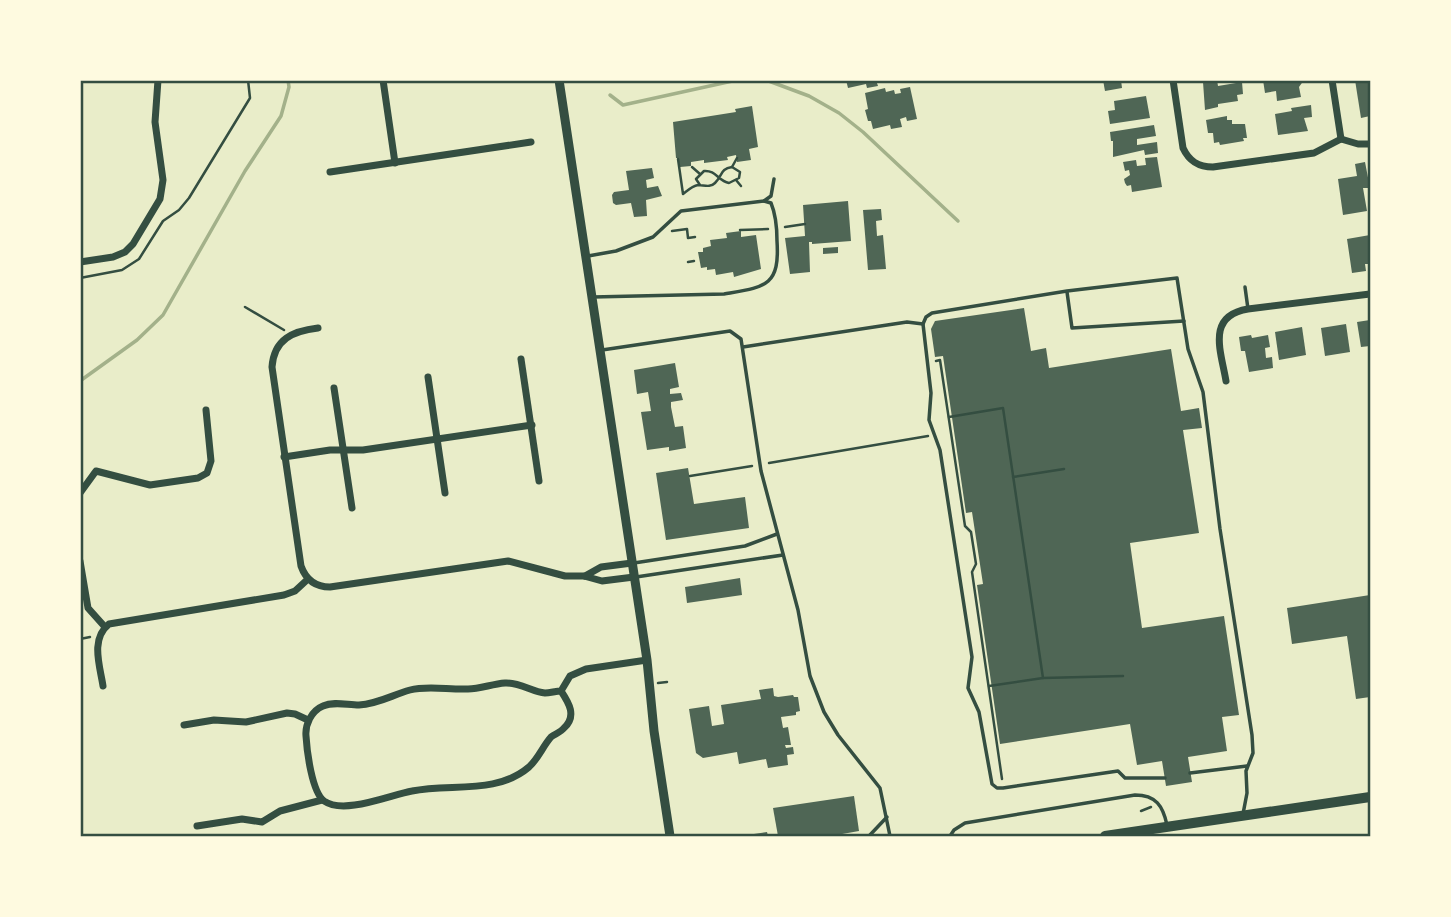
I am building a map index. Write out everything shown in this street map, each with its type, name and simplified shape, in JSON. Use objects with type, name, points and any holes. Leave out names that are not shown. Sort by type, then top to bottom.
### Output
[{"type":"main road","points":[[1105,836],[1168,832],[1242,816],[1370,797]]},
{"type":"street","points":[[80,262],[113,257],[125,251],[133,244],[160,199],[163,180],[155,122],[158,80]]},
{"type":"street","points":[[383,80],[395,163]]},
{"type":"street","points":[[559,80],[647,660],[654,732],[670,836]]},
{"type":"street","points":[[1173,80],[1184,148],[1189,158],[1197,164],[1213,167],[1314,153],[1341,139],[1370,144]]},
{"type":"street","points":[[1332,80],[1341,139]]},
{"type":"street","points":[[330,172],[531,142]]},
{"type":"street","points":[[1226,381],[1219,340],[1223,322],[1231,314],[1248,309],[1370,294]]},
{"type":"street","points":[[318,328],[290,335],[275,352],[272,367],[301,566],[308,579],[319,586],[330,587],[508,561],[565,576],[584,576],[602,581],[634,577]]},
{"type":"street","points":[[521,359],[539,481]]},
{"type":"street","points":[[428,377],[445,493]]},
{"type":"street","points":[[334,388],[352,508]]},
{"type":"street","points":[[80,492],[96,471],[150,485],[203,476],[210,468],[211,461],[206,410]]},
{"type":"street","points":[[284,457],[330,450],[363,450],[532,425]]},
{"type":"street","points":[[80,561],[88,608],[105,627]]},
{"type":"street","points":[[584,576],[601,568],[632,563]]},
{"type":"street","points":[[103,686],[98,646],[100,634],[105,627],[119,621],[284,595],[295,591],[308,579]]},
{"type":"street","points":[[561,691],[570,676],[586,669],[647,660]]},
{"type":"street","points":[[506,683],[525,685],[544,693],[561,691],[570,706],[571,718],[565,728],[552,737],[531,765],[517,776],[499,783],[413,791],[369,803],[342,805],[332,805],[322,800],[314,786],[305,734],[308,720],[324,705],[386,700],[411,690],[469,690],[506,683]]},
{"type":"street","points":[[184,725],[214,720],[246,722],[287,713],[295,713],[308,720]]},
{"type":"street","points":[[197,826],[242,819],[262,822],[280,811],[322,800]]},
{"type":"lane","points":[[764,201],[771,197],[774,179]]},
{"type":"lane","points":[[586,256],[616,251],[653,237],[681,211],[764,201],[771,203],[775,213],[779,263],[776,273],[769,281],[743,290],[701,296],[592,297]]},
{"type":"lane","points":[[1165,778],[1125,778],[1118,771],[1003,788],[992,784],[979,712],[969,692],[972,657],[941,455],[928,415],[932,393],[923,324],[929,314],[1067,291],[1177,278],[1188,349],[1203,392],[1220,529],[1252,735],[1253,753],[1245,777],[1247,793],[1242,816]]},
{"type":"lane","points":[[1245,287],[1248,309]]},
{"type":"lane","points":[[1067,291],[1072,328],[1184,321]]},
{"type":"lane","points":[[743,347],[899,323],[923,324]]},
{"type":"lane","points":[[600,351],[730,331],[738,336],[743,347],[760,465],[799,610],[806,660],[824,712],[846,748],[876,781],[890,836]]},
{"type":"lane","points":[[632,563],[745,546],[778,534]]},
{"type":"lane","points":[[634,577],[783,555]]},
{"type":"lane","points":[[1190,773],[1247,766]]},
{"type":"lane","points":[[950,836],[965,823],[1135,795],[1157,801],[1164,813],[1168,832]]},
{"type":"lane","points":[[869,836],[887,817]]},
{"type":"path","points":[[189,198],[250,98],[248,80]]},
{"type":"path","points":[[732,167],[737,158]]},
{"type":"path","points":[[678,159],[683,194],[700,185],[710,186],[716,182],[722,170],[732,167],[740,172],[736,180]]},
{"type":"path","points":[[692,167],[700,174]]},
{"type":"path","points":[[700,185],[696,179],[700,174],[711,171],[726,182],[736,180]]},
{"type":"path","points":[[736,180],[741,186]]},
{"type":"path","points":[[747,229],[748,236]]},
{"type":"path","points":[[688,262],[694,261]]},
{"type":"path","points":[[245,307],[290,335]]},
{"type":"path","points":[[927,362],[940,360],[965,526],[971,532],[976,564],[972,572],[1003,788]]},
{"type":"path","points":[[949,417],[1003,408],[1043,678]]},
{"type":"path","points":[[690,476],[922,439],[950,428]]},
{"type":"path","points":[[1013,477],[1064,469]]},
{"type":"path","points":[[80,639],[90,637]]},
{"type":"path","points":[[989,686],[1043,678],[1123,676]]},
{"type":"path","points":[[1141,811],[1152,806]]},
{"type":"building","points":[[846,80],[876,80],[878,86],[867,88],[866,84],[848,88]]},
{"type":"building","points":[[1103,80],[1121,80],[1122,88],[1105,91]]},
{"type":"building","points":[[1217,80],[1218,86],[1242,82],[1243,94],[1237,95],[1238,101],[1218,104],[1218,107],[1205,110],[1203,82]]},
{"type":"building","points":[[1263,80],[1304,80],[1299,87],[1301,97],[1277,101],[1276,91],[1265,93]]},
{"type":"building","points":[[1355,80],[1370,81],[1370,116],[1361,118]]},
{"type":"building","points":[[910,87],[917,119],[900,119],[902,127],[891,129],[890,125],[873,129],[865,110],[868,109],[865,93],[885,88],[886,92],[894,90],[895,94],[901,93],[900,89]]},
{"type":"building","points":[[1146,96],[1150,118],[1110,124],[1108,111],[1115,110],[1114,101]]},
{"type":"building","points":[[1311,105],[1312,117],[1304,118],[1308,131],[1278,135],[1275,114]]},
{"type":"building","points":[[752,106],[758,147],[749,149],[751,160],[737,162],[736,155],[727,157],[728,160],[704,163],[704,160],[691,162],[691,166],[680,167],[676,158],[673,122],[736,112],[735,109]]},
{"type":"building","points":[[1227,116],[1227,120],[1232,120],[1232,124],[1245,124],[1247,138],[1243,138],[1244,141],[1220,145],[1219,142],[1214,143],[1213,133],[1208,133],[1206,120]]},
{"type":"building","points":[[1154,125],[1156,136],[1137,139],[1137,145],[1157,142],[1158,153],[1145,155],[1144,150],[1113,157],[1110,132]]},
{"type":"building","points":[[1157,157],[1162,187],[1132,192],[1131,185],[1127,186],[1125,183],[1124,179],[1130,175],[1129,170],[1125,171],[1123,162],[1136,160],[1137,166],[1146,165],[1145,158]]},
{"type":"building","points":[[1365,162],[1370,188],[1363,188],[1367,211],[1343,215],[1338,179],[1357,176],[1355,164]]},
{"type":"building","points":[[652,168],[654,178],[646,180],[647,188],[658,186],[662,196],[646,200],[647,216],[634,217],[631,203],[613,203],[614,192],[629,190],[626,171]]},
{"type":"building","points":[[848,201],[851,241],[809,242],[810,272],[790,274],[785,238],[805,236],[803,205]]},
{"type":"building","points":[[881,209],[882,220],[876,221],[877,236],[883,235],[886,269],[868,270],[863,210]]},
{"type":"building","points":[[741,231],[741,237],[756,235],[761,269],[734,277],[733,272],[716,275],[715,269],[701,268],[698,252],[711,246],[710,240],[727,238],[726,233]]},
{"type":"building","points":[[1370,235],[1370,269],[1368,264],[1365,264],[1366,271],[1352,273],[1347,239]]},
{"type":"building","points":[[838,247],[838,253],[823,254],[823,248]]},
{"type":"building","points":[[1024,308],[1031,351],[1046,348],[1049,368],[1171,349],[1181,411],[1199,408],[1202,428],[1183,430],[1199,533],[1130,543],[1142,628],[1224,616],[1239,715],[1222,717],[1227,751],[1188,757],[1192,782],[1166,786],[1162,761],[1137,765],[1130,724],[1000,744],[977,585],[983,584],[972,512],[966,513],[943,356],[935,357],[931,329],[935,321]]},
{"type":"building","points":[[1370,320],[1370,346],[1361,347],[1357,322]]},
{"type":"building","points":[[1346,324],[1350,352],[1325,356],[1321,328]]},
{"type":"building","points":[[1302,327],[1306,355],[1279,360],[1275,332]]},
{"type":"building","points":[[1251,335],[1252,338],[1268,335],[1270,347],[1265,348],[1266,358],[1272,357],[1273,368],[1249,372],[1239,337]]},
{"type":"building","points":[[675,363],[679,387],[670,389],[670,394],[681,393],[683,400],[671,402],[671,407],[675,427],[683,426],[686,448],[669,451],[669,447],[647,450],[641,412],[651,411],[648,392],[637,394],[634,370]]},
{"type":"building","points":[[688,468],[694,504],[745,497],[749,528],[666,540],[656,473]]},
{"type":"building","points":[[740,578],[742,595],[687,603],[685,587]]},
{"type":"building","points":[[1370,595],[1370,697],[1356,699],[1347,636],[1292,644],[1287,608]]},
{"type":"building","points":[[773,688],[774,696],[798,697],[800,711],[796,712],[796,715],[781,717],[783,728],[788,727],[791,745],[785,745],[786,748],[793,747],[794,754],[787,755],[788,765],[768,768],[766,759],[739,764],[737,752],[703,758],[696,753],[689,709],[709,706],[712,726],[724,724],[721,705],[761,699],[759,690]]},
{"type":"building","points":[[854,796],[859,831],[831,836],[778,836],[773,808]]},
{"type":"building","points":[[767,832],[768,836],[747,836],[747,835]]},
{"type":"waterway","points":[[80,381],[137,340],[163,315],[245,171],[281,116],[289,87],[288,80]]},
{"type":"waterway","points":[[610,95],[623,105],[737,80]]},
{"type":"waterway","points":[[766,80],[809,96],[839,113],[958,221]]}]
